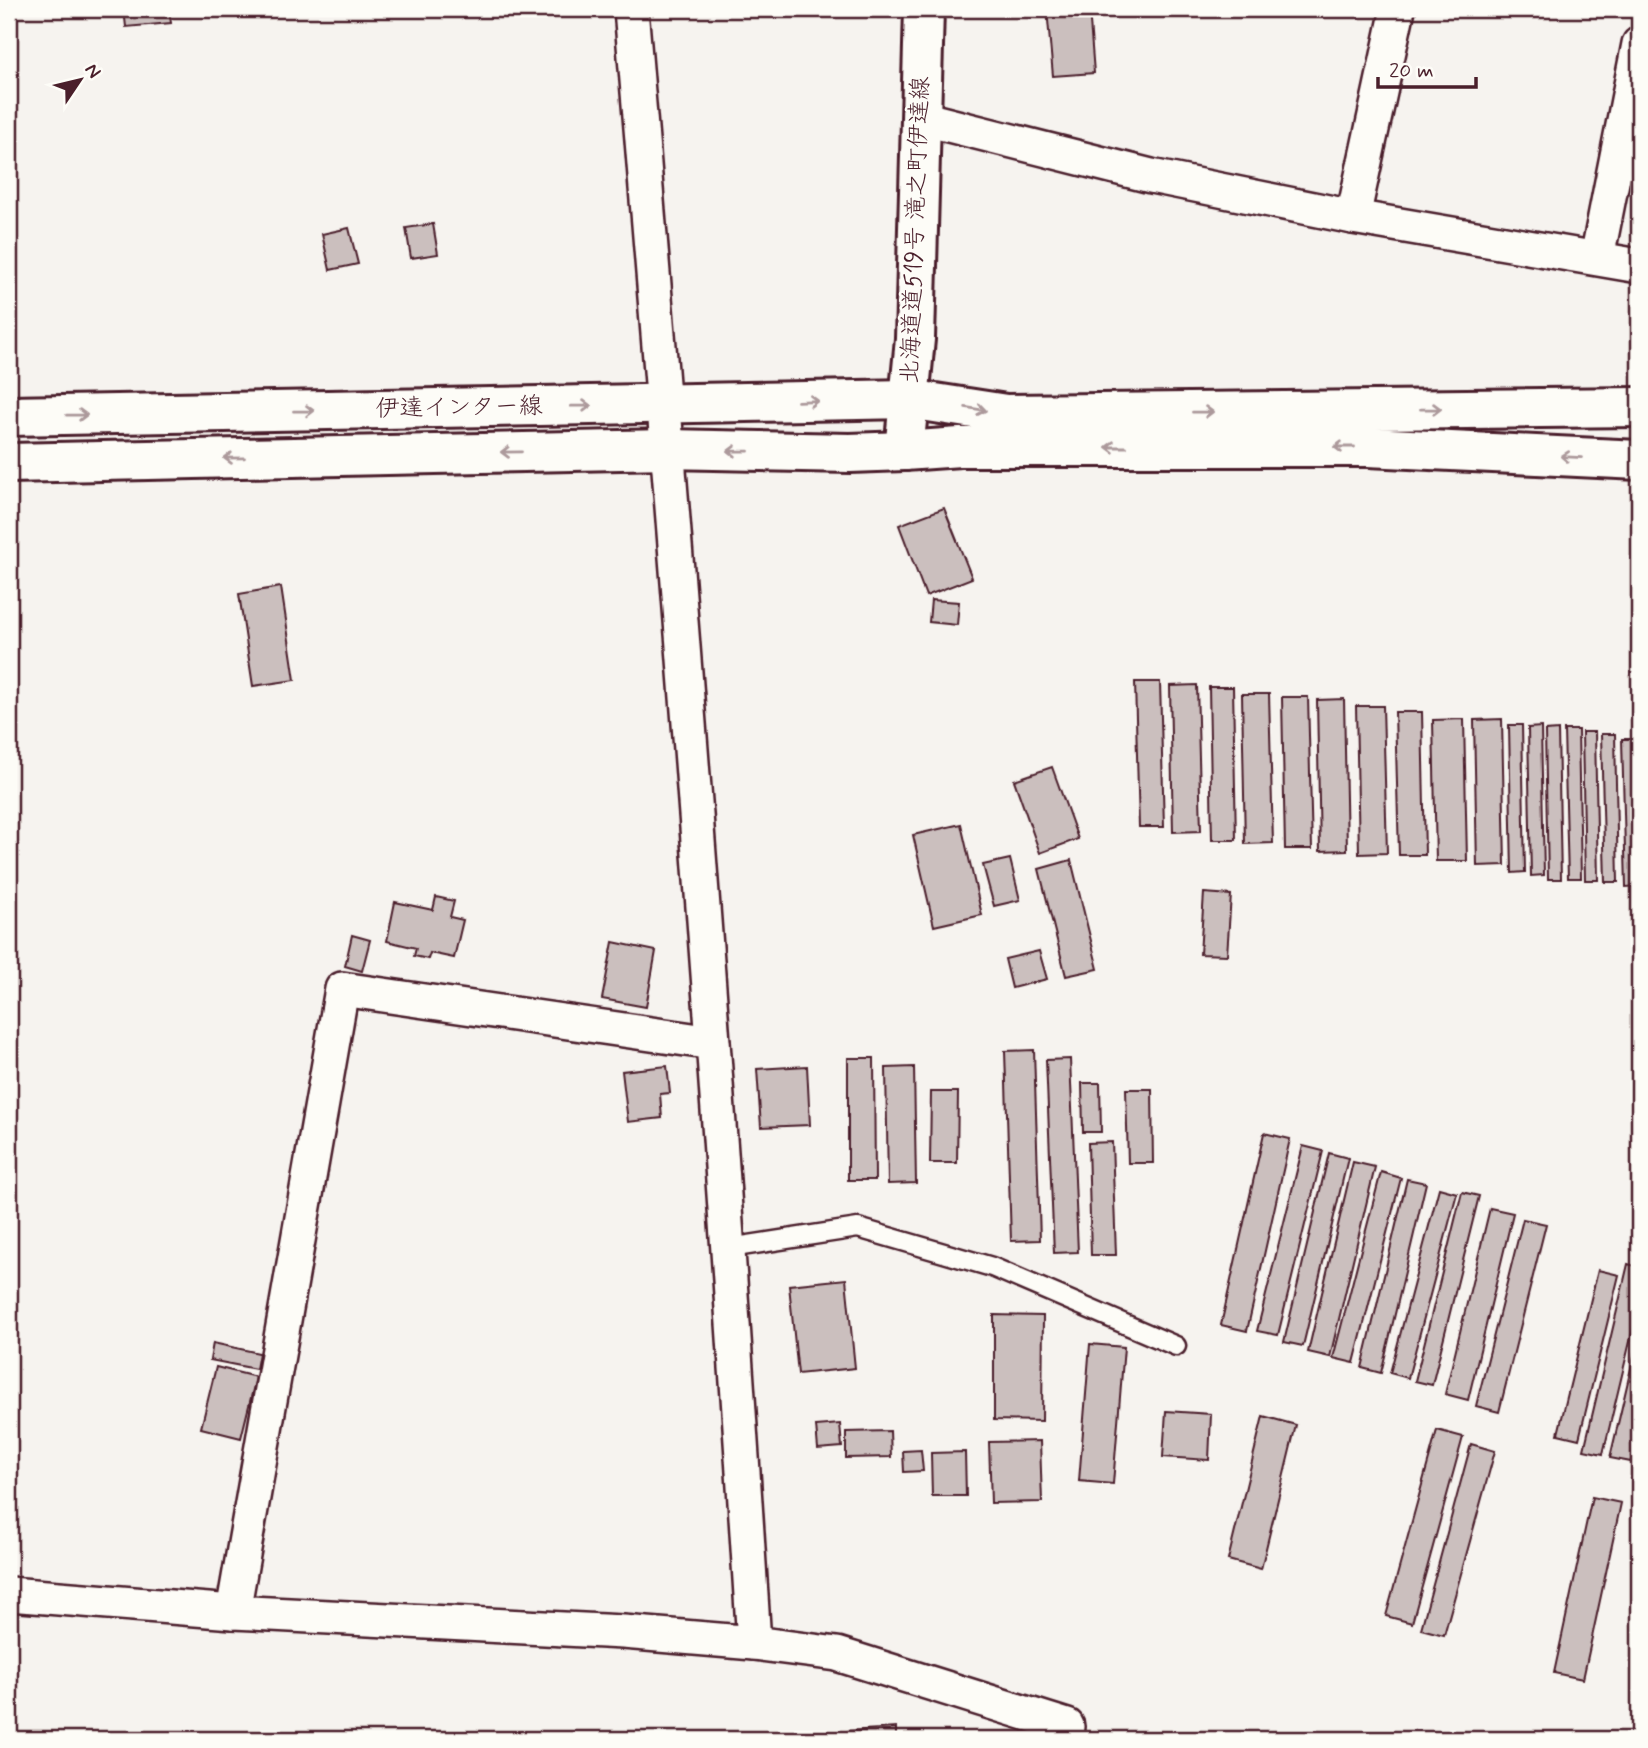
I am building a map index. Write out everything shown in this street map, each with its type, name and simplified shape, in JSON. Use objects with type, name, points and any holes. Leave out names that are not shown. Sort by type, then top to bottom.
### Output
[{"type":"main road","name":"北海道道519号 滝之町伊達線","points":[[904,451],[915,339],[924,9]]},
{"type":"main road","name":"伊達インター線","points":[[9,416],[909,398],[1006,414],[1639,407]]},
{"type":"main road","name":"伊達インター線","points":[[9,463],[668,449],[850,453],[960,447],[1368,447],[1639,460]]},
{"type":"street","points":[[631,9],[668,449],[729,1248],[754,1643]]},
{"type":"street","points":[[1353,217],[1398,9]]},
{"type":"street","points":[[1597,258],[1639,44]]},
{"type":"street","points":[[921,118],[1151,176],[1353,217],[1639,266]]},
{"type":"street","points":[[233,1612],[342,989],[713,1043]]},
{"type":"street","points":[[9,1594],[233,1612],[623,1632],[754,1643],[837,1654],[1067,1726],[1066,1739]]},
{"type":"lane","points":[[729,1248],[858,1228],[992,1267],[1176,1346]]},
{"type":"building","points":[[124,9],[169,9],[171,23],[126,27]]},
{"type":"building","points":[[1047,9],[1089,9],[1094,73],[1053,76]]},
{"type":"building","points":[[433,224],[438,254],[411,258],[406,228]]},
{"type":"building","points":[[349,228],[358,264],[330,270],[322,234]]},
{"type":"building","points":[[944,508],[972,578],[926,596],[899,525]]},
{"type":"building","points":[[281,587],[295,680],[253,686],[239,594]]},
{"type":"building","points":[[931,600],[959,602],[957,625],[929,622]]},
{"type":"building","points":[[1135,682],[1160,682],[1164,827],[1139,827]]},
{"type":"building","points":[[1197,685],[1201,831],[1173,832],[1170,686]]},
{"type":"building","points":[[1209,687],[1233,687],[1236,840],[1212,840]]},
{"type":"building","points":[[1242,694],[1269,694],[1273,843],[1245,844]]},
{"type":"building","points":[[1282,697],[1308,697],[1312,849],[1285,849]]},
{"type":"building","points":[[1344,699],[1347,850],[1320,851],[1317,700]]},
{"type":"building","points":[[1356,706],[1383,706],[1387,853],[1359,854]]},
{"type":"building","points":[[1395,712],[1422,712],[1425,855],[1399,855]]},
{"type":"building","points":[[1464,719],[1467,861],[1436,861],[1433,720]]},
{"type":"building","points":[[1502,719],[1505,865],[1477,866],[1474,720]]},
{"type":"building","points":[[1509,725],[1522,725],[1525,872],[1512,873]]},
{"type":"building","points":[[1541,727],[1544,875],[1531,876],[1528,728]]},
{"type":"building","points":[[1558,730],[1561,879],[1548,879],[1545,731]]},
{"type":"building","points":[[1564,730],[1578,730],[1581,878],[1568,878]]},
{"type":"building","points":[[1582,732],[1595,732],[1598,880],[1585,880]]},
{"type":"building","points":[[1601,734],[1615,734],[1618,882],[1605,882]]},
{"type":"building","points":[[1622,739],[1636,739],[1639,886],[1626,887]]},
{"type":"building","points":[[1052,767],[1078,839],[1040,853],[1014,780]]},
{"type":"building","points":[[961,824],[982,915],[934,926],[913,835]]},
{"type":"building","points":[[1010,859],[1020,900],[994,906],[983,865]]},
{"type":"building","points":[[1071,860],[1098,969],[1066,976],[1039,869]]},
{"type":"building","points":[[1204,893],[1231,895],[1227,955],[1200,954]]},
{"type":"building","points":[[436,897],[454,901],[450,917],[463,920],[454,958],[430,953],[428,959],[414,956],[416,948],[387,941],[395,902],[433,910]]},
{"type":"building","points":[[352,935],[370,940],[362,971],[345,966]]},
{"type":"building","points":[[613,942],[656,951],[646,1007],[602,999]]},
{"type":"building","points":[[1039,951],[1047,979],[1012,988],[1005,959]]},
{"type":"building","points":[[1034,1050],[1040,1240],[1011,1241],[1005,1051]]},
{"type":"building","points":[[848,1058],[874,1058],[875,1180],[848,1180]]},
{"type":"building","points":[[1070,1059],[1078,1252],[1054,1253],[1046,1060]]},
{"type":"building","points":[[667,1066],[670,1093],[660,1094],[662,1118],[628,1122],[622,1071]]},
{"type":"building","points":[[807,1066],[810,1125],[761,1127],[757,1069]]},
{"type":"building","points":[[914,1067],[916,1183],[888,1184],[886,1068]]},
{"type":"building","points":[[1082,1083],[1100,1083],[1101,1132],[1083,1132]]},
{"type":"building","points":[[1126,1089],[1152,1089],[1153,1163],[1128,1163]]},
{"type":"building","points":[[931,1092],[958,1092],[957,1163],[930,1163]]},
{"type":"building","points":[[1264,1133],[1290,1139],[1247,1331],[1221,1325]]},
{"type":"building","points":[[1112,1142],[1116,1255],[1091,1255],[1088,1143]]},
{"type":"building","points":[[1303,1146],[1323,1151],[1278,1335],[1257,1331]]},
{"type":"building","points":[[1329,1153],[1348,1158],[1303,1346],[1284,1342]]},
{"type":"building","points":[[1353,1162],[1375,1167],[1330,1357],[1308,1352]]},
{"type":"building","points":[[1381,1172],[1401,1178],[1354,1363],[1333,1358]]},
{"type":"building","points":[[1407,1179],[1426,1183],[1381,1373],[1362,1368]]},
{"type":"building","points":[[1439,1188],[1457,1193],[1408,1378],[1390,1373]]},
{"type":"building","points":[[1462,1192],[1479,1196],[1432,1385],[1415,1381]]},
{"type":"building","points":[[1490,1208],[1513,1213],[1468,1400],[1445,1394]]},
{"type":"building","points":[[1523,1219],[1546,1224],[1499,1412],[1476,1406]]},
{"type":"building","points":[[1628,1264],[1639,1267],[1639,1304],[1603,1454],[1584,1450]]},
{"type":"building","points":[[1598,1270],[1619,1275],[1579,1439],[1558,1434]]},
{"type":"building","points":[[846,1279],[855,1368],[798,1374],[789,1285]]},
{"type":"building","points":[[994,1315],[1043,1316],[1042,1421],[994,1420]]},
{"type":"building","points":[[1639,1334],[1639,1427],[1631,1462],[1610,1458]]},
{"type":"building","points":[[213,1343],[259,1353],[256,1369],[210,1360]]},
{"type":"building","points":[[1090,1344],[1124,1347],[1113,1484],[1079,1481]]},
{"type":"building","points":[[216,1367],[256,1377],[241,1438],[201,1428]]},
{"type":"building","points":[[1166,1411],[1211,1414],[1209,1460],[1163,1457]]},
{"type":"building","points":[[1263,1416],[1296,1425],[1261,1569],[1228,1560]]},
{"type":"building","points":[[840,1424],[842,1447],[818,1449],[816,1426]]},
{"type":"building","points":[[1437,1430],[1463,1437],[1412,1623],[1386,1616]]},
{"type":"building","points":[[890,1431],[891,1457],[846,1458],[846,1432]]},
{"type":"building","points":[[1040,1441],[1042,1502],[991,1503],[989,1442]]},
{"type":"building","points":[[1471,1444],[1495,1451],[1444,1635],[1421,1629]]},
{"type":"building","points":[[921,1450],[923,1471],[904,1472],[903,1451]]},
{"type":"building","points":[[965,1452],[966,1496],[932,1496],[931,1453]]},
{"type":"building","points":[[1592,1497],[1621,1503],[1583,1679],[1554,1673]]},
{"type":"building","points":[[896,1728],[896,1739],[849,1739],[848,1731]]}]
